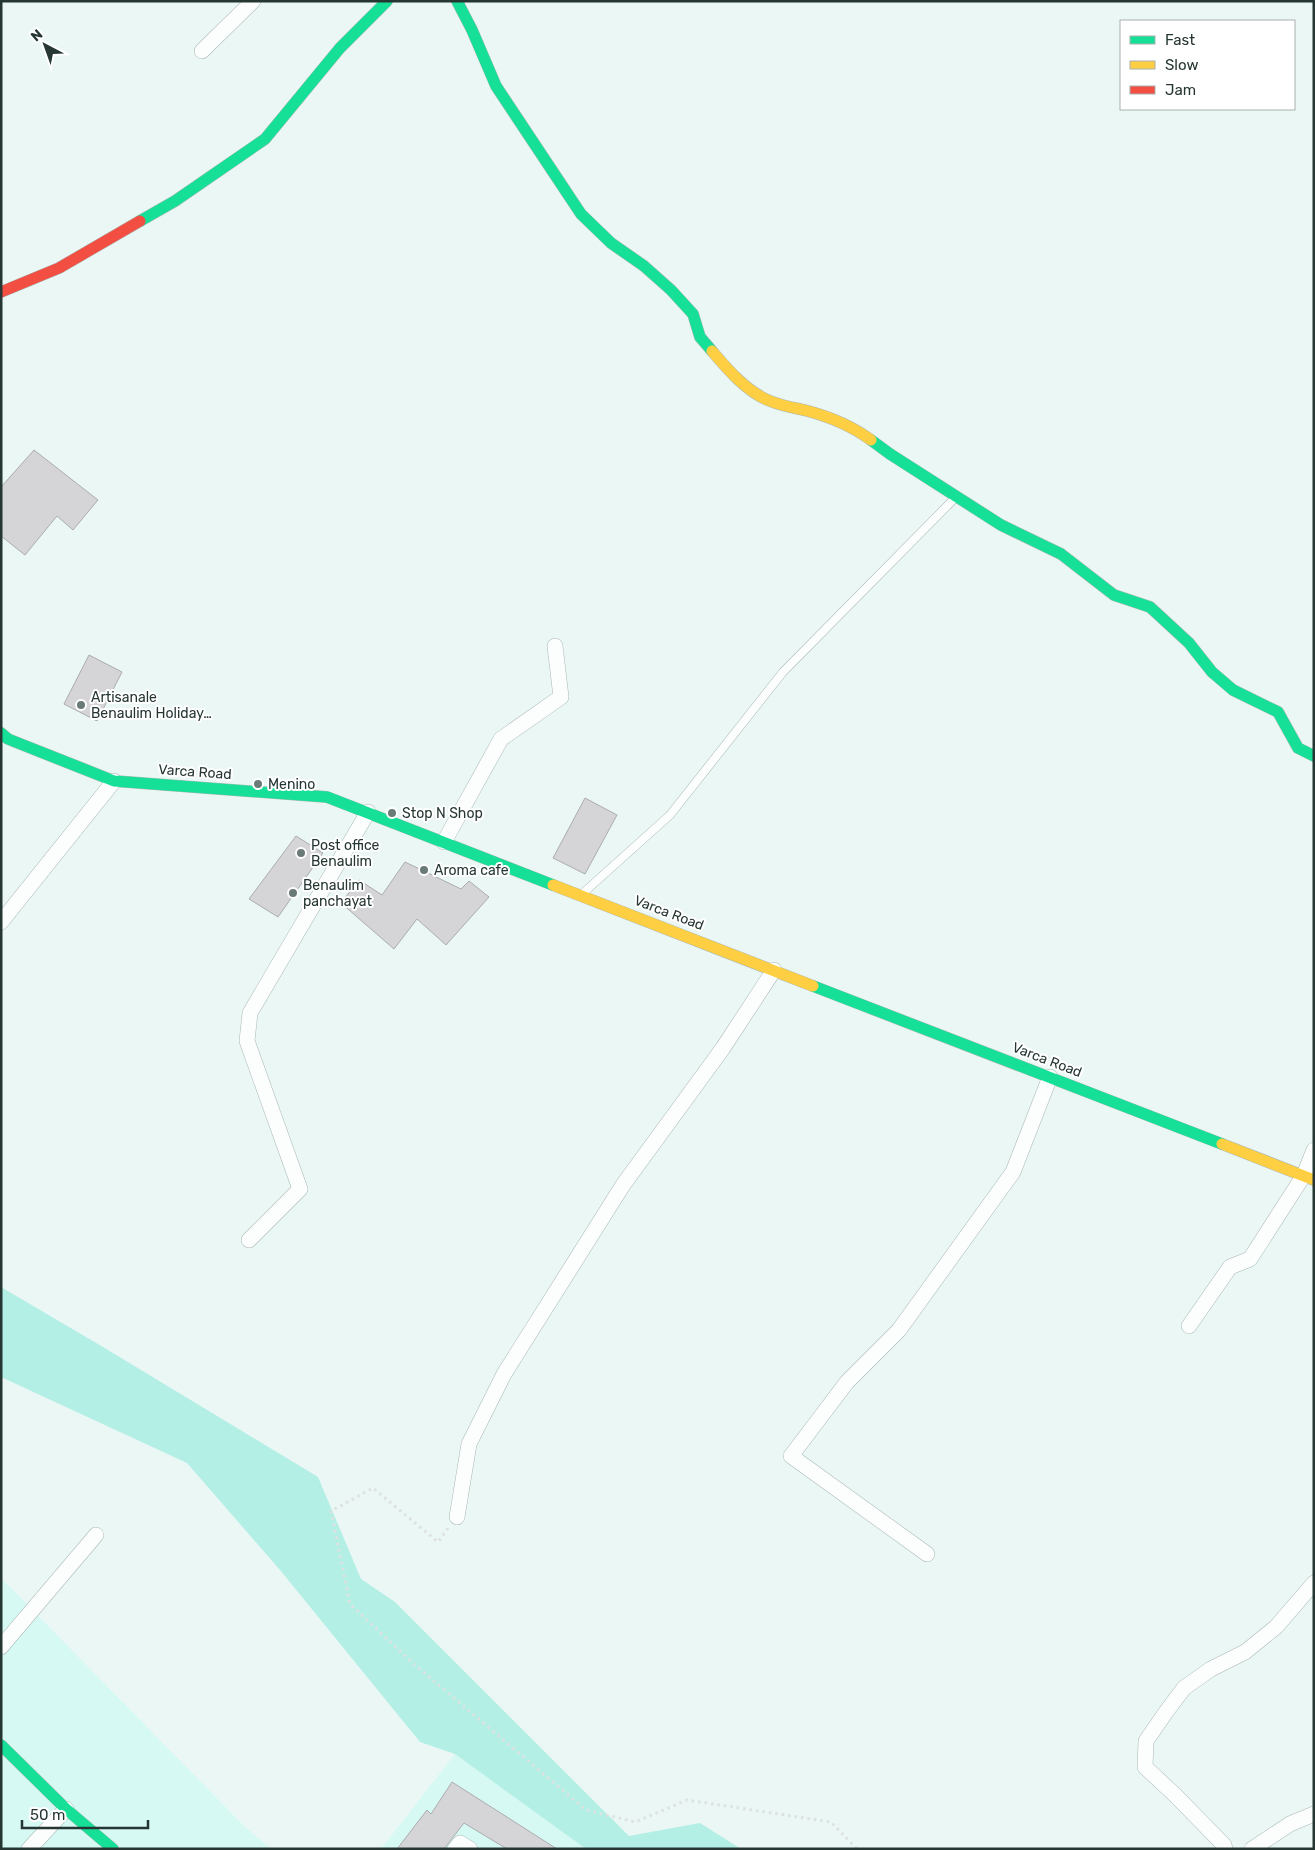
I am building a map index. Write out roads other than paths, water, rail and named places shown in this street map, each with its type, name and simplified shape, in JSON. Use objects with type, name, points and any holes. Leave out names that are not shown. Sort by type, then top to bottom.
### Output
[{"type":"street","points":[[202,51],[253,1]]},
{"type":"street","points":[[1,292],[59,268],[175,201],[265,139],[340,48],[387,1]]},
{"type":"street","points":[[457,1],[472,30],[496,86],[581,214],[611,243],[644,266],[672,290],[693,314],[700,337],[728,370],[746,386],[769,401],[811,412],[856,429],[890,454],[1001,524],[1061,554],[1114,595],[1150,607],[1189,643],[1212,672],[1233,690],[1278,712],[1298,748],[1314,756]]},
{"type":"street","points":[[444,842],[501,739],[561,697],[555,646]]},
{"type":"street","name":"Varca Road","points":[[1,734],[114,781],[328,797],[1309,1177]]},
{"type":"street","points":[[1,922],[114,781]]},
{"type":"street","points":[[249,1240],[300,1189],[246,1041],[250,1013],[368,812]]},
{"type":"street","points":[[457,1516],[469,1444],[504,1374],[623,1186],[723,1048],[774,970]]},
{"type":"street","points":[[926,1554],[791,1456],[847,1382],[898,1330],[1013,1172],[1050,1077]]},
{"type":"street","points":[[1189,1326],[1230,1267],[1250,1259],[1309,1177],[1314,1150]]},
{"type":"street","points":[[1,1647],[96,1535]]},
{"type":"street","points":[[1226,1849],[1176,1795],[1144,1767],[1146,1741],[1184,1688],[1211,1669],[1245,1652],[1276,1627],[1314,1583]]},
{"type":"street","points":[[1,1745],[66,1809],[113,1849]]},
{"type":"street","points":[[29,1849],[66,1809]]},
{"type":"street","points":[[1252,1849],[1290,1824],[1314,1814]]},
{"type":"street","points":[[455,1849],[460,1842],[470,1849]]},
{"type":"lane","points":[[581,895],[670,815],[783,672],[957,496]]},
{"type":"place","name":"Artisanale Benaulim Holiday…","points":[[81,705]]},
{"type":"place","name":"Menino","points":[[258,784]]},
{"type":"place","name":"Stop N Shop","points":[[392,813]]},
{"type":"place","name":"Post office Benaulim","points":[[301,853]]},
{"type":"place","name":"Aroma cafe","points":[[424,870]]},
{"type":"place","name":"Benaulim panchayat","points":[[293,893]]}]
